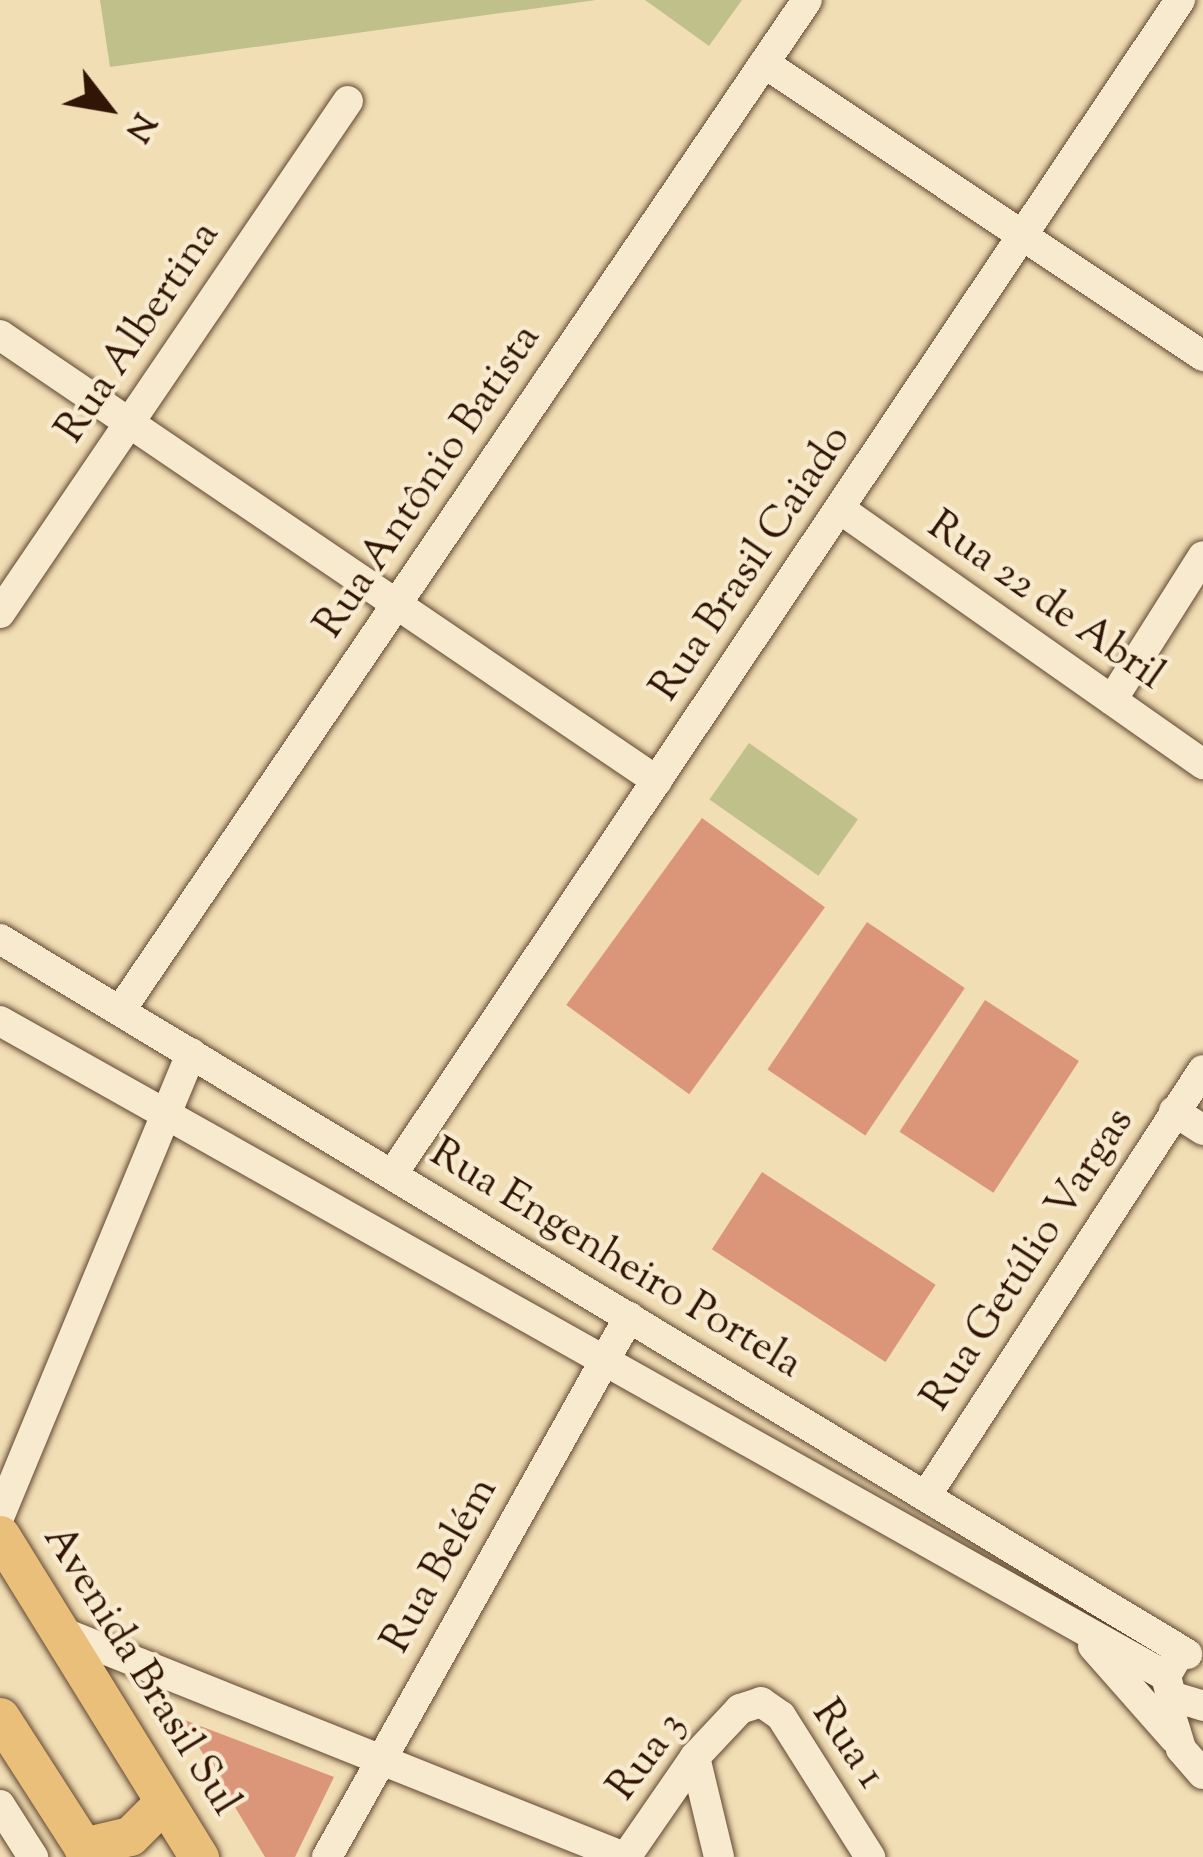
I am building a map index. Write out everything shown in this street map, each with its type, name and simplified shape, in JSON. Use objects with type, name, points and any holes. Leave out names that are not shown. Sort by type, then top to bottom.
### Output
[{"type":"main road","name":"Avenida Brasil Sul","points":[[0,1535],[194,1849]]},
{"type":"main road","points":[[0,1717],[86,1852],[130,1835],[164,1802]]},
{"type":"main road","points":[[139,1857],[194,1849]]},
{"type":"street","name":"Rua Antônio Batista","points":[[120,1011],[807,0]]},
{"type":"street","name":"Rua Brasil Caiado","points":[[392,1175],[1180,0]]},
{"type":"street","points":[[764,63],[1203,356]]},
{"type":"street","name":"Rua Albertina","points":[[0,613],[348,100]]},
{"type":"street","points":[[0,335],[657,781]]},
{"type":"street","name":"Rua 22 de Abril","points":[[840,509],[1203,764]]},
{"type":"street","points":[[1112,700],[1203,556]]},
{"type":"street","name":"Rua Engenheiro Portela","points":[[0,939],[926,1496],[1188,1679]]},
{"type":"street","points":[[0,1021],[1081,1633],[1188,1679],[1174,1738]]},
{"type":"street","points":[[0,1515],[191,1053]]},
{"type":"street","name":"Rua Getúlio Vargas","points":[[926,1496],[1203,1070]]},
{"type":"street","points":[[1174,1112],[1203,1130]]},
{"type":"street","name":"Rua Belém","points":[[327,1857],[628,1317]]},
{"type":"street","points":[[59,1630],[625,1857]]},
{"type":"street","points":[[1081,1633],[1203,1774]]},
{"type":"street","name":"Rua 1","points":[[740,1709],[760,1702],[781,1717],[870,1857]]},
{"type":"street","name":"Rua 3","points":[[625,1857],[695,1757],[740,1709]]},
{"type":"street","points":[[695,1757],[719,1857]]},
{"type":"street","points":[[0,1805],[33,1857]]},
{"type":"green space","points":[[100,0],[596,0],[110,67]]},
{"type":"green space","points":[[645,0],[742,0],[709,46]]},
{"type":"green space","points":[[749,743],[858,819],[818,876],[709,800]]},
{"type":"building","points":[[702,818],[825,907],[689,1094],[566,1005]]},
{"type":"building","points":[[867,922],[965,988],[865,1136],[767,1070]]},
{"type":"building","points":[[985,1000],[1079,1061],[993,1193],[899,1132]]},
{"type":"building","points":[[762,1172],[936,1285],[885,1362],[712,1249]]},
{"type":"building","points":[[182,1719],[334,1777],[295,1857],[265,1857]]}]
